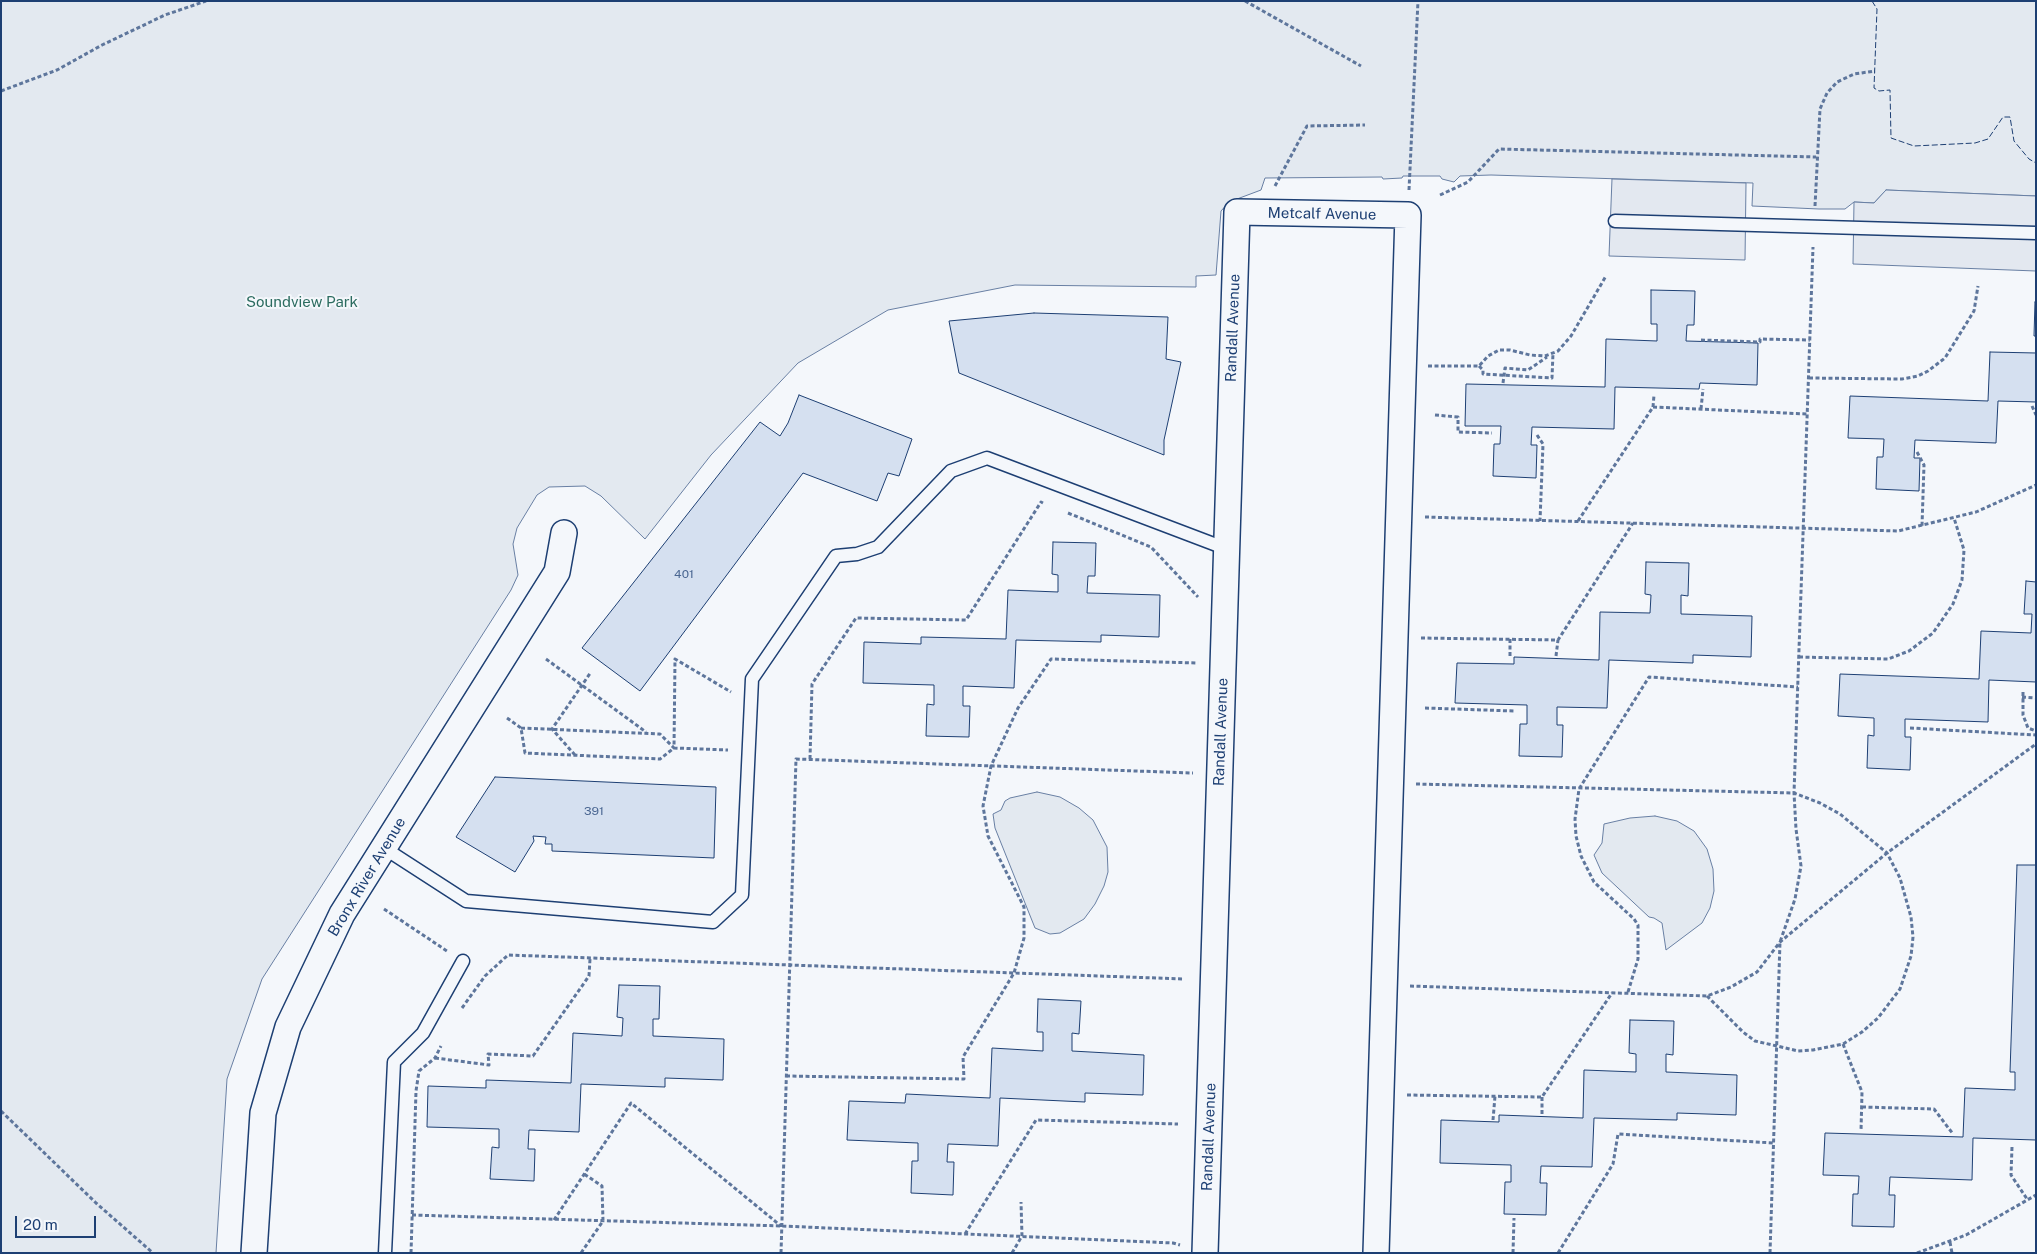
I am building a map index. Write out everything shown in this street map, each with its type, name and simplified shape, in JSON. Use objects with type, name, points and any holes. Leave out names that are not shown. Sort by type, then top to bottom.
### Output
[{"type":"street","name":"Metcalf Avenue","points":[[1237,212],[1408,215]]},
{"type":"street","name":"Randall Avenue","points":[[1205,1253],[1237,212]]},
{"type":"street","points":[[1376,1253],[1408,215]]},
{"type":"street","name":"Bronx River Avenue","points":[[254,1253],[263,1113],[288,1027],[342,914],[557,572],[564,533]]},
{"type":"lane","points":[[1615,221],[2036,232]]},
{"type":"lane","points":[[384,848],[466,901],[713,922],[742,895],[752,679],[836,556],[857,554],[878,547],[951,471],[987,458],[1227,549]]},
{"type":"lane","points":[[385,1253],[394,1062],[423,1033],[463,962]]},
{"type":"path","points":[[1,91],[57,70],[102,45],[165,15],[206,1]]},
{"type":"path","points":[[1245,1],[1361,66]]},
{"type":"path","points":[[1408,215],[1418,1]]},
{"type":"path","points":[[1770,1253],[1780,942],[1795,899],[1801,866],[1794,793],[1816,157],[1820,109],[1827,93],[1837,82],[1854,74],[1875,71]]},
{"type":"path","points":[[1271,195],[1306,126],[1365,125]]},
{"type":"path","points":[[1440,194],[1468,182],[1499,149],[1816,157]]},
{"type":"path","points":[[1479,366],[1488,356],[1499,350],[1510,350],[1530,356],[1545,356],[1558,351],[1571,336],[1606,276]]},
{"type":"path","points":[[1808,378],[1902,380],[1928,371],[1945,358],[1974,310],[1978,286]]},
{"type":"path","points":[[1701,340],[1760,342],[1760,339],[1810,340]]},
{"type":"path","points":[[1446,366],[1479,366],[1483,370],[1483,374],[1552,378],[1553,353]]},
{"type":"path","points":[[1503,383],[1505,368],[1528,370],[1553,353]]},
{"type":"path","points":[[1701,409],[1703,389]]},
{"type":"path","points":[[1578,522],[1653,407],[1654,395]]},
{"type":"path","points":[[2032,406],[2036,415]]},
{"type":"path","points":[[1653,407],[1807,414]]},
{"type":"path","points":[[1435,415],[1458,417],[1458,432],[1492,434]]},
{"type":"path","points":[[1537,435],[1543,444],[1540,520]]},
{"type":"path","points":[[1917,452],[1924,465],[1922,526]]},
{"type":"path","points":[[1399,517],[1885,531],[1907,530],[1976,512],[2036,485]]},
{"type":"path","points":[[810,759],[812,684],[856,618],[966,620],[1041,502],[1050,506]]},
{"type":"path","points":[[1059,509],[1152,547],[1200,599]]},
{"type":"path","points":[[1799,657],[1888,659],[1909,651],[1933,633],[1953,604],[1962,580],[1964,550],[1954,518]]},
{"type":"path","points":[[1556,656],[1558,640],[1634,523]]},
{"type":"path","points":[[1395,637],[1558,640]]},
{"type":"path","points":[[1510,639],[1510,656]]},
{"type":"path","points":[[546,659],[648,734]]},
{"type":"path","points":[[786,1076],[964,1079],[964,1057],[1014,973],[1024,938],[1024,907],[988,836],[983,806],[991,766],[1018,708],[1051,659],[1198,664]]},
{"type":"path","points":[[674,748],[675,660],[751,704]]},
{"type":"path","points":[[552,729],[591,672]]},
{"type":"path","points":[[1628,992],[1638,959],[1638,925],[1594,882],[1581,856],[1576,836],[1575,819],[1579,789],[1649,677],[1798,688]]},
{"type":"path","points":[[2024,692],[2022,697],[2025,722],[2028,728],[2036,731]]},
{"type":"path","points":[[2022,697],[2036,698]]},
{"type":"path","points":[[1425,708],[1514,711]]},
{"type":"path","points":[[507,718],[521,728],[660,734],[674,748]]},
{"type":"path","points":[[521,728],[525,753],[660,759],[674,748],[749,750]]},
{"type":"path","points":[[1910,728],[2036,735]]},
{"type":"path","points":[[552,729],[575,755]]},
{"type":"path","points":[[1384,985],[1707,996],[1731,987],[1757,972],[1780,942],[1887,853],[2036,744]]},
{"type":"path","points":[[781,1253],[796,759],[1193,773]]},
{"type":"path","points":[[1391,784],[1794,793],[1820,803],[1840,814],[1887,853],[1900,878],[1911,916],[1913,936],[1910,956],[1900,989],[1889,1006],[1862,1032],[1842,1044],[1798,1051],[1755,1041],[1743,1032],[1707,996]]},
{"type":"path","points":[[384,910],[485,976]]},
{"type":"path","points":[[458,1014],[485,976],[508,956],[1184,979]]},
{"type":"path","points":[[434,1058],[489,1066],[488,1054],[533,1056],[590,976],[590,959]]},
{"type":"path","points":[[1542,1116],[1542,1097],[1613,992]]},
{"type":"path","points":[[411,1253],[416,1091],[419,1071],[434,1058],[442,1043]]},
{"type":"path","points":[[1842,1044],[1862,1092],[1861,1131]]},
{"type":"path","points":[[1381,1095],[1542,1097]]},
{"type":"path","points":[[1493,1120],[1495,1096]]},
{"type":"path","points":[[554,1220],[631,1103],[782,1226]]},
{"type":"path","points":[[1862,1107],[1934,1109],[1954,1134]]},
{"type":"path","points":[[1,1111],[96,1203],[153,1253]]},
{"type":"path","points":[[965,1234],[1036,1120],[1178,1124]]},
{"type":"path","points":[[1558,1253],[1613,1164],[1618,1134],[1773,1143]]},
{"type":"path","points":[[2012,1147],[2011,1175],[2026,1199]]},
{"type":"path","points":[[581,1253],[603,1221],[602,1186],[584,1174]]},
{"type":"path","points":[[1917,1253],[1966,1235],[2036,1195]]},
{"type":"path","points":[[1012,1253],[1022,1236],[1021,1202]]},
{"type":"path","points":[[386,1214],[782,1226],[1173,1243]]},
{"type":"path","points":[[1512,1253],[1514,1218]]},
{"type":"path","points":[[1950,1242],[1952,1253]]},
{"type":"green space","name":"Soundview Park","points":[[1,1],[2036,1],[2036,196],[1886,190],[1874,203],[1854,202],[1845,209],[1819,209],[1752,206],[1753,183],[1491,175],[1460,176],[1454,182],[1442,179],[1440,176],[1403,176],[1402,178],[1383,179],[1382,177],[1265,178],[1261,190],[1229,202],[1221,211],[1216,275],[1196,276],[1196,287],[1015,285],[888,310],[798,363],[711,455],[645,539],[601,496],[585,486],[549,487],[537,495],[517,528],[513,544],[518,575],[511,590],[262,979],[227,1079],[216,1253],[1,1253]]},
{"type":"green space","points":[[1037,792],[1060,797],[1079,808],[1093,820],[1107,847],[1108,872],[1104,886],[1095,904],[1084,919],[1060,933],[1050,934],[1035,928],[995,828],[993,814],[1001,810],[1005,801],[1010,798]]},
{"type":"green space","points":[[1655,816],[1677,821],[1694,831],[1707,849],[1713,869],[1714,891],[1710,908],[1702,923],[1666,950],[1662,923],[1649,917],[1602,873],[1594,855],[1602,843],[1604,824],[1630,818]]},
{"type":"shaded area","points":[[1612,179],[1746,183],[1745,260],[1609,256]]},
{"type":"shaded area","points":[[1886,190],[2036,196],[2036,271],[1853,264],[1854,202],[1874,203]]},
{"type":"building","points":[[1651,290],[1695,291],[1694,325],[1687,325],[1686,341],[1758,343],[1757,385],[1700,383],[1699,389],[1615,387],[1614,429],[1532,427],[1531,445],[1537,445],[1536,478],[1493,476],[1494,444],[1500,444],[1501,426],[1465,426],[1466,384],[1605,387],[1606,339],[1657,341],[1657,324],[1651,324]]},
{"type":"building","points":[[2035,302],[2036,336],[2034,336]]},
{"type":"building","points":[[1034,313],[1168,317],[1166,359],[1181,362],[1164,440],[1164,455],[959,373],[949,321]]},
{"type":"building","points":[[1990,352],[2036,353],[2036,402],[1998,401],[1996,443],[1915,440],[1914,458],[1920,458],[1919,491],[1876,489],[1877,457],[1883,457],[1884,439],[1848,438],[1850,396],[1988,401]]},
{"type":"building","points":[[799,395],[912,439],[899,476],[888,473],[877,501],[803,473],[640,691],[582,648],[760,422],[780,436],[788,423]]},
{"type":"building","points":[[1053,542],[1096,543],[1095,576],[1088,576],[1087,593],[1160,595],[1159,637],[1101,635],[1101,642],[1016,640],[1014,688],[963,686],[963,706],[970,706],[969,737],[926,736],[927,704],[934,705],[934,685],[863,683],[864,642],[921,644],[921,637],[1006,639],[1008,590],[1058,592],[1058,575],[1052,574]]},
{"type":"building","points":[[1646,562],[1689,563],[1688,596],[1681,595],[1681,614],[1752,616],[1751,657],[1693,655],[1693,663],[1609,660],[1607,708],[1557,707],[1557,725],[1563,725],[1562,757],[1519,756],[1520,724],[1527,724],[1527,705],[1455,703],[1457,663],[1514,664],[1514,657],[1599,660],[1600,612],[1650,613],[1651,595],[1645,594]]},
{"type":"building","points":[[2026,581],[2036,582],[2036,682],[1989,680],[1988,722],[1905,719],[1905,737],[1911,737],[1910,770],[1867,768],[1868,735],[1874,736],[1874,718],[1838,716],[1840,674],[1979,679],[1981,631],[2031,633],[2032,614],[2024,614]]},
{"type":"building","points":[[495,777],[716,787],[714,858],[552,851],[552,844],[545,844],[546,837],[533,836],[534,841],[515,872],[456,837]]},
{"type":"building","points":[[2017,865],[2036,865],[2036,1140],[1973,1138],[1972,1180],[1890,1177],[1889,1195],[1895,1195],[1894,1227],[1852,1226],[1853,1194],[1858,1194],[1859,1176],[1823,1175],[1825,1133],[1963,1137],[1965,1088],[2015,1090],[2015,1072],[2010,1072]]},
{"type":"building","points":[[619,985],[660,986],[659,1019],[653,1019],[653,1036],[724,1039],[723,1080],[665,1078],[665,1087],[581,1084],[579,1132],[529,1130],[528,1149],[535,1149],[534,1181],[490,1179],[492,1147],[499,1148],[499,1129],[427,1127],[428,1086],[486,1088],[486,1080],[571,1083],[573,1033],[622,1036],[623,1018],[617,1017]]},
{"type":"building","points":[[1038,999],[1081,1001],[1079,1034],[1072,1033],[1072,1051],[1144,1055],[1143,1095],[1085,1093],[1085,1102],[1000,1098],[998,1146],[948,1144],[947,1162],[954,1162],[953,1195],[911,1193],[912,1161],[918,1161],[918,1143],[847,1140],[849,1101],[905,1103],[906,1094],[990,1098],[992,1048],[1043,1051],[1043,1032],[1037,1032]]},
{"type":"building","points":[[1630,1020],[1674,1021],[1673,1055],[1666,1054],[1666,1072],[1737,1075],[1736,1115],[1677,1113],[1677,1120],[1594,1118],[1592,1167],[1541,1166],[1540,1183],[1547,1183],[1546,1215],[1504,1214],[1505,1182],[1511,1182],[1511,1165],[1440,1163],[1441,1120],[1499,1122],[1499,1115],[1583,1118],[1584,1070],[1636,1072],[1636,1054],[1629,1053]]},
{"type":"fence","points":[[1872,1],[1877,9],[1874,88],[1879,91],[1890,90],[1891,138],[1914,146],[1975,143],[1988,139],[2003,117],[2010,117],[2014,141],[2029,159],[2036,163]]}]
